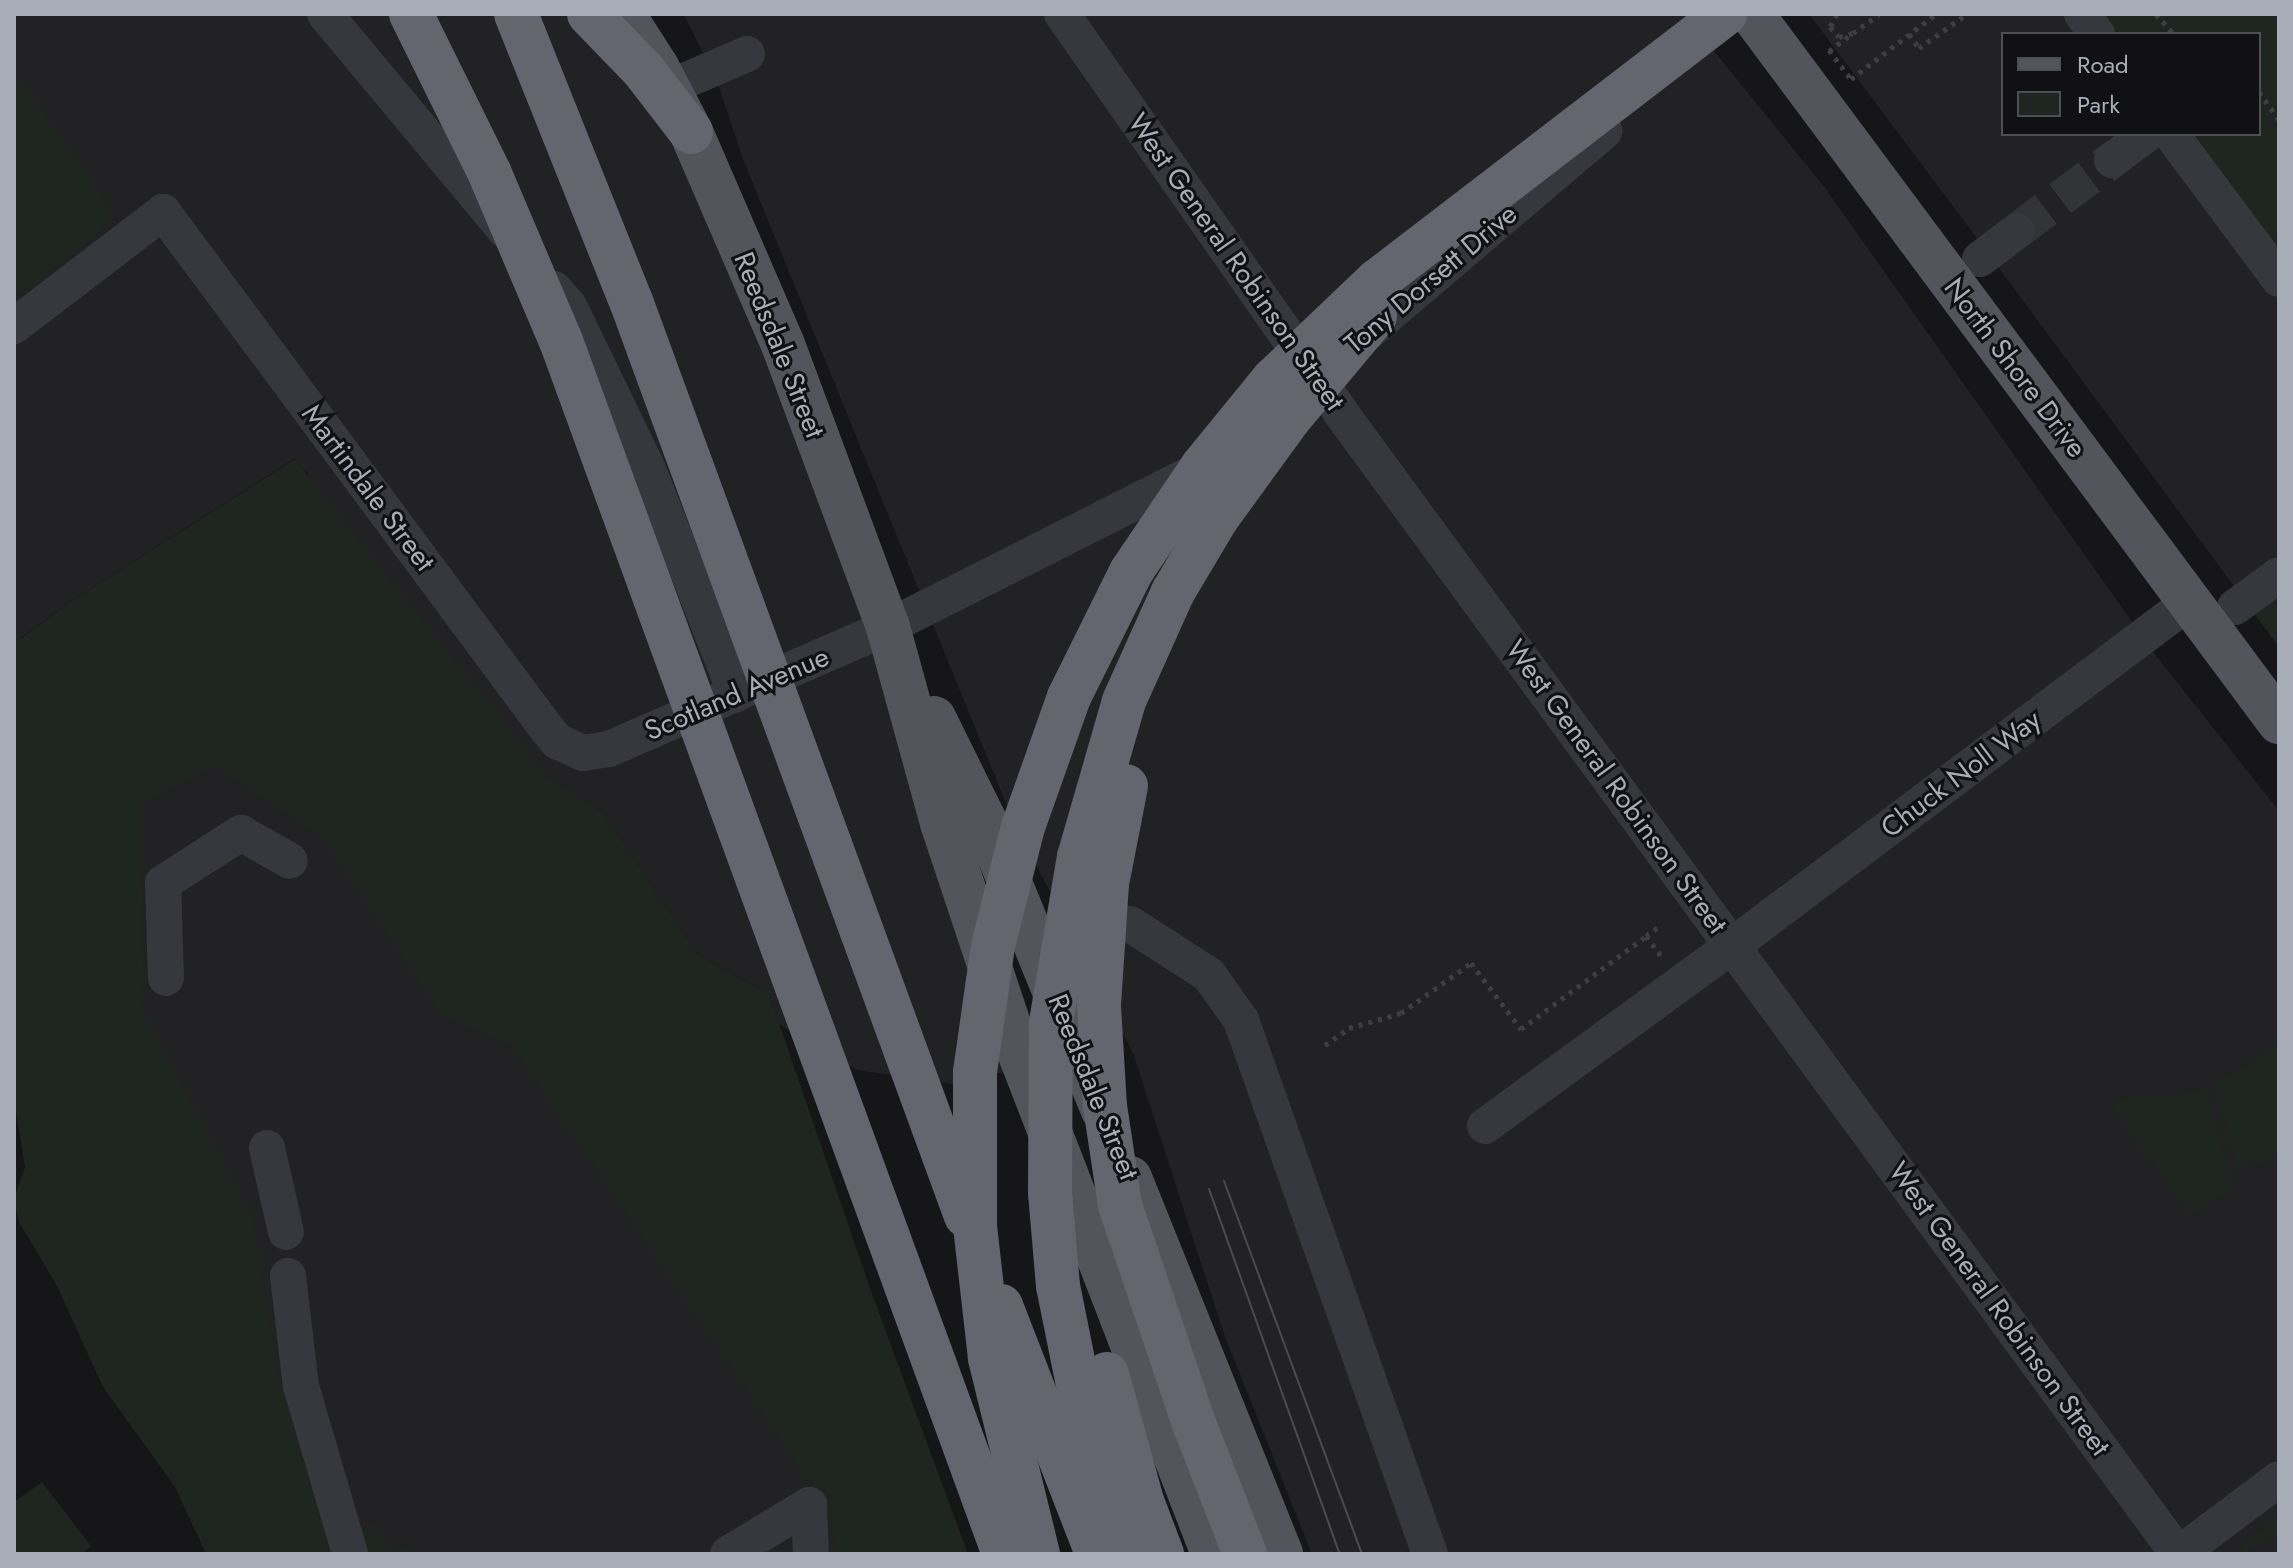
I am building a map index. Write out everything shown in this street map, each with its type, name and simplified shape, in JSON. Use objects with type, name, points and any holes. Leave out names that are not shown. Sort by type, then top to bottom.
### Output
[{"type":"highway","points":[[411,14],[490,174],[561,341],[1004,1554]]},
{"type":"highway","points":[[516,14],[631,301],[941,1150],[1097,1554]]},
{"type":"highway","points":[[589,14],[644,71],[691,132]]},
{"type":"highway","points":[[1038,1554],[990,1358],[975,1227],[975,1072],[1001,916],[1023,827],[1069,697],[1131,572],[1202,467],[1273,380],[1377,281],[1626,93],[1725,14]]},
{"type":"highway","points":[[1128,1554],[1079,1390],[1058,1286],[1050,1193],[1051,1022],[1079,857],[1124,701],[1173,592],[1217,518],[1289,419],[1377,314],[1457,232],[1734,14]]},
{"type":"highway","points":[[1245,1554],[1195,1426],[1120,1205],[1105,1106],[1099,1006],[1107,884],[1132,754],[1173,644],[1229,529],[1300,423],[1392,307],[1626,93]]},
{"type":"highway","points":[[1162,1554],[1142,1501],[1109,1384],[1089,1284],[1078,1161],[1077,1052],[1100,885],[1135,749],[1188,606],[1244,502],[1301,415],[1377,314]]},
{"type":"main road","name":"Reedsdale Street","points":[[623,14],[691,132],[782,342],[888,627],[942,823],[1014,1039],[1213,1554]]},
{"type":"main road","name":"Reedsdale Street","points":[[648,14],[662,78]]},
{"type":"main road","name":"North Shore Drive","points":[[1752,14],[2279,722]]},
{"type":"main road","name":"Reedsdale Street","points":[[888,627],[984,819],[1281,1554]]},
{"type":"street","points":[[325,14],[562,298],[647,467],[736,694]]},
{"type":"street","name":"West General Robinson Street","points":[[1062,14],[1316,377],[2178,1554]]},
{"type":"street","name":"Tony Dorsett Drive","points":[[888,627],[1201,470],[1316,377],[1743,14]]},
{"type":"street","points":[[2082,14],[2096,32]]},
{"type":"street","points":[[662,78],[747,54]]},
{"type":"street","points":[[2112,160],[2144,136]]},
{"type":"street","points":[[2172,136],[2279,279]]},
{"type":"street","name":"Martindale Street","points":[[14,326],[163,212],[547,729],[557,741],[583,753]]},
{"type":"street","points":[[1980,259],[2017,231]]},
{"type":"street","points":[[2235,607],[2279,575]]},
{"type":"street","name":"Chuck Noll Way","points":[[1485,1126],[1733,945],[2189,602]]},
{"type":"street","name":"Scotland Avenue","points":[[583,753],[609,749],[888,627]]},
{"type":"street","points":[[166,978],[163,883],[241,833],[290,861]]},
{"type":"street","points":[[1130,924],[1209,975],[1241,1020],[1430,1554]]},
{"type":"street","points":[[267,1148],[286,1232]]},
{"type":"street","points":[[288,1276],[301,1386],[350,1554]]},
{"type":"street","points":[[2178,1554],[2279,1479]]},
{"type":"street","points":[[728,1554],[809,1505],[811,1554]]},
{"type":"path","points":[[1837,14],[1830,27],[1839,37],[1853,33],[1879,14]]},
{"type":"path","points":[[1879,14],[1829,51],[1851,79],[1936,14]]},
{"type":"path","points":[[1909,34],[1919,48],[1967,14]]},
{"type":"path","points":[[2156,14],[2172,32]]},
{"type":"path","points":[[2261,95],[2279,120]]},
{"type":"path","points":[[1325,1045],[1349,1028],[1401,1013],[1471,963],[1521,1029],[1661,925]]},
{"type":"path","points":[[1646,936],[1666,963],[1694,974]]},
{"type":"shaded area","points":[[14,14],[623,14],[691,132],[1025,1067],[953,1084],[857,1070],[779,1024],[769,994],[698,955],[604,813],[549,780],[929,1554],[242,1554],[14,684],[309,475],[294,459],[70,602],[19,639],[14,617]]},
{"type":"shaded area","points":[[684,14],[1684,14],[1825,188],[2157,657],[2279,811],[2279,1554],[1312,1554],[1224,1334],[1133,1053],[1012,818],[743,159],[718,84]]},
{"type":"shaded area","points":[[1809,14],[2279,14],[2279,647],[1970,229]]},
{"type":"green space","points":[[2103,14],[2279,14],[2279,251],[2194,136],[2261,136],[2261,32],[2116,32]]},
{"type":"green space","points":[[14,70],[103,196],[111,219],[97,235],[14,298]]},
{"type":"green space","points":[[295,459],[547,777],[604,813],[698,955],[769,994],[872,1294],[968,1554],[835,1554],[830,1513],[514,1049],[439,1013],[326,841],[214,766],[141,806],[144,1011],[254,1219],[277,1368],[332,1554],[206,1554],[175,1487],[103,1387],[56,1284],[19,1222],[14,1199],[25,1167],[14,1099],[14,617],[20,639],[70,602]]},
{"type":"green space","points":[[2279,599],[2279,647],[2256,616]]},
{"type":"green space","points":[[2279,1038],[2279,1153],[2259,1168],[2253,1160],[2238,1171],[2214,1085],[2268,1052]]},
{"type":"green space","points":[[2205,1089],[2234,1187],[2192,1217],[2111,1106],[2129,1095],[2175,1096]]},
{"type":"green space","points":[[42,1482],[91,1546],[82,1554],[14,1554],[14,1502]]},
{"type":"green space","points":[[2279,1516],[2279,1531],[2245,1554],[2239,1547]]},
{"type":"green space","points":[[374,1523],[393,1553],[408,1545],[414,1554],[367,1554],[360,1531]]},
{"type":"tunnel","points":[[2017,231],[2112,160]]},
{"type":"tram line","points":[[1224,1181],[1362,1554]]},
{"type":"tram line","points":[[1209,1189],[1340,1554]]}]
